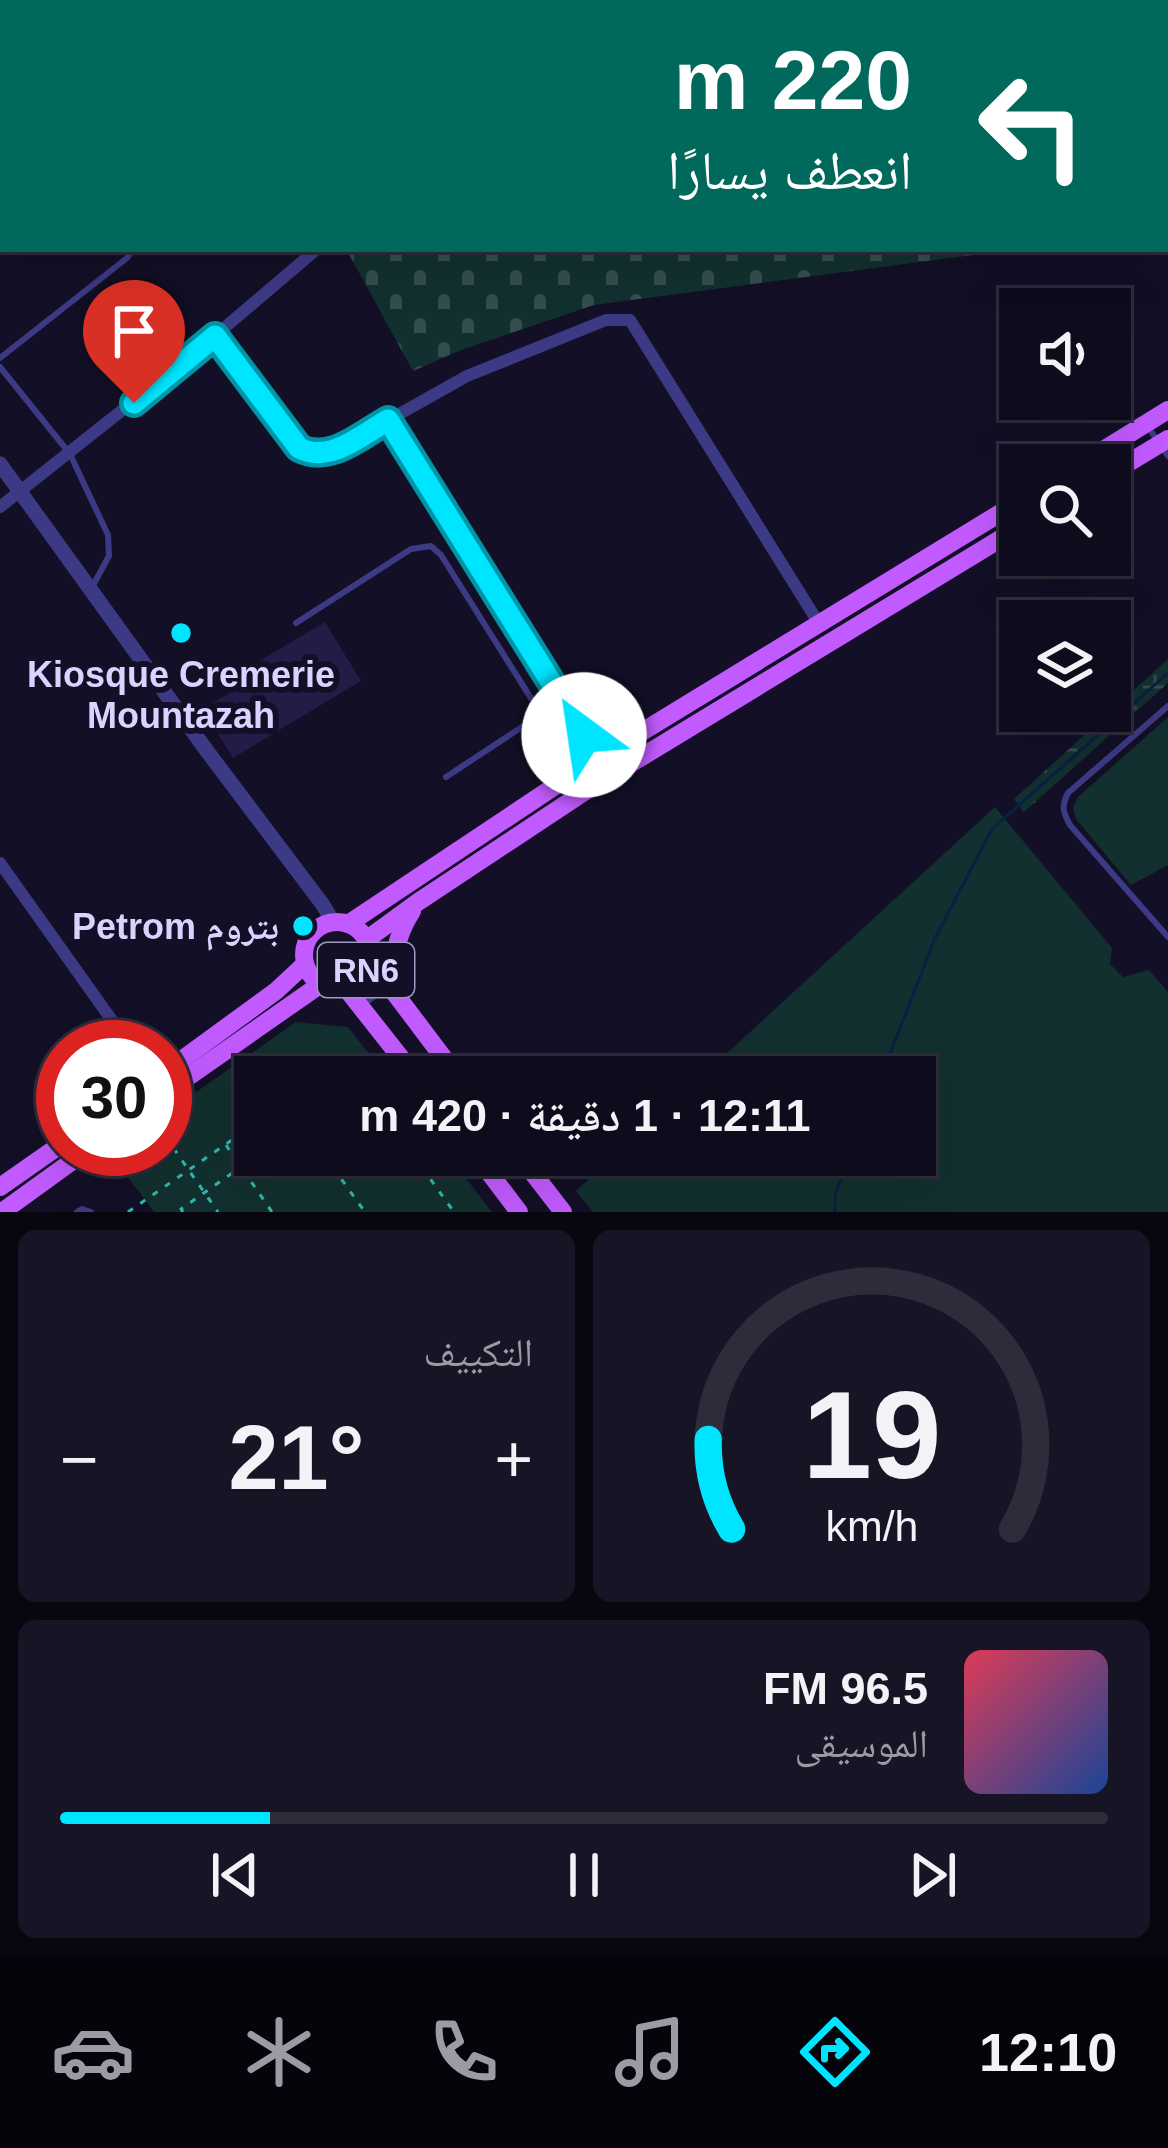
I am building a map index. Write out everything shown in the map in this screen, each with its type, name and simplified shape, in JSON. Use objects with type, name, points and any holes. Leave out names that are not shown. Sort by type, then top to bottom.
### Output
[{"type":"main road","points":[[1113,444],[1168,410]]},
{"type":"main road","points":[[1131,461],[1165,447]]},
{"type":"main road","points":[[340,923],[376,904],[572,768],[999,513]]},
{"type":"main road","points":[[368,950],[390,922],[584,792],[999,540]]},
{"type":"main road","points":[[845,606],[860,623]]},
{"type":"main road","points":[[392,992],[401,928],[418,902]]},
{"type":"main road","name":"RN6","points":[[368,950],[361,977],[345,987],[320,984],[305,964],[304,948],[318,928],[340,923],[358,930],[392,992],[442,1056]]},
{"type":"main road","name":"RN6","points":[[192,1071],[282,998],[305,964]]},
{"type":"main road","name":"RN6","points":[[192,1055],[282,998],[320,984]]},
{"type":"main road","name":"RN6","points":[[345,987],[400,1056]]},
{"type":"main road","points":[[0,1187],[36,1162]]},
{"type":"main road","points":[[2,1212],[51,1176]]},
{"type":"main road","points":[[492,1176],[519,1212]]},
{"type":"main road","points":[[535,1176],[563,1212]]},
{"type":"street","points":[[0,507],[313,252]]},
{"type":"street","points":[[215,336],[299,448],[312,455],[330,453],[467,376],[605,320],[631,320],[818,622]]},
{"type":"street","points":[[388,420],[583,730],[572,768],[584,792]]},
{"type":"street","points":[[1126,436],[1138,457]]},
{"type":"street","points":[[0,464],[218,765],[340,923]]},
{"type":"street","points":[[799,633],[812,652]]},
{"type":"street","points":[[0,863],[112,1020]]},
{"type":"street","points":[[376,904],[390,922]]},
{"type":"street","points":[[360,1005],[392,992]]},
{"type":"lane","points":[[0,358],[133,252]]},
{"type":"lane","points":[[0,368],[70,454],[104,524],[109,556],[91,589]]},
{"type":"lane","points":[[1146,424],[1165,447]]},
{"type":"lane","points":[[296,623],[411,549],[431,546],[441,555],[572,768]]},
{"type":"lane","points":[[1168,706],[1062,803],[1070,825],[1168,938]]},
{"type":"lane","points":[[446,778],[540,715]]},
{"type":"lane","points":[[77,1212],[92,1212]]},
{"type":"path","points":[[192,1170],[234,1139]]},
{"type":"path","points":[[226,1145],[234,1158]]},
{"type":"path","points":[[183,1212],[234,1172]]},
{"type":"path","points":[[192,1174],[218,1212]]},
{"type":"path","points":[[128,1212],[182,1176]]},
{"type":"path","points":[[246,1176],[272,1212]]},
{"type":"path","points":[[340,1176],[365,1212]]},
{"type":"path","points":[[428,1176],[454,1212]]},
{"type":"green space","points":[[348,252],[996,252],[594,305],[413,371]]},
{"type":"green space","points":[[1168,659],[1168,683],[1131,716],[1131,693]]},
{"type":"green space","points":[[1168,717],[1168,865],[1131,885],[1076,819],[1073,808],[1078,797]]},
{"type":"green space","points":[[1088,732],[1113,732],[1024,812],[1014,799]]},
{"type":"green space","points":[[995,807],[1112,948],[1110,964],[1123,977],[1149,970],[1168,992],[1168,1212],[593,1212],[576,1191],[592,1176],[936,1176],[936,1056],[724,1056]]},
{"type":"green space","points":[[296,1022],[348,1027],[371,1056],[248,1056]]},
{"type":"green space","points":[[234,1066],[234,1176],[464,1176],[492,1212],[154,1212],[127,1176],[192,1176],[192,1095]]},
{"type":"building","points":[[325,622],[361,681],[233,758],[202,709],[237,689],[231,678]]},
{"type":"waterway","points":[[889,1056],[935,938],[992,829],[1168,673]]},
{"type":"waterway","points":[[835,1212],[842,1176]]},
{"type":"place","name":"Kiosque Cremerie Mountazah","points":[[181,633]]},
{"type":"place","name":"Petrom بتروم","points":[[303,926]]},
{"type":"route","points":[[134,403],[215,336],[299,448],[312,455],[330,453],[388,420],[584,735]]}]
